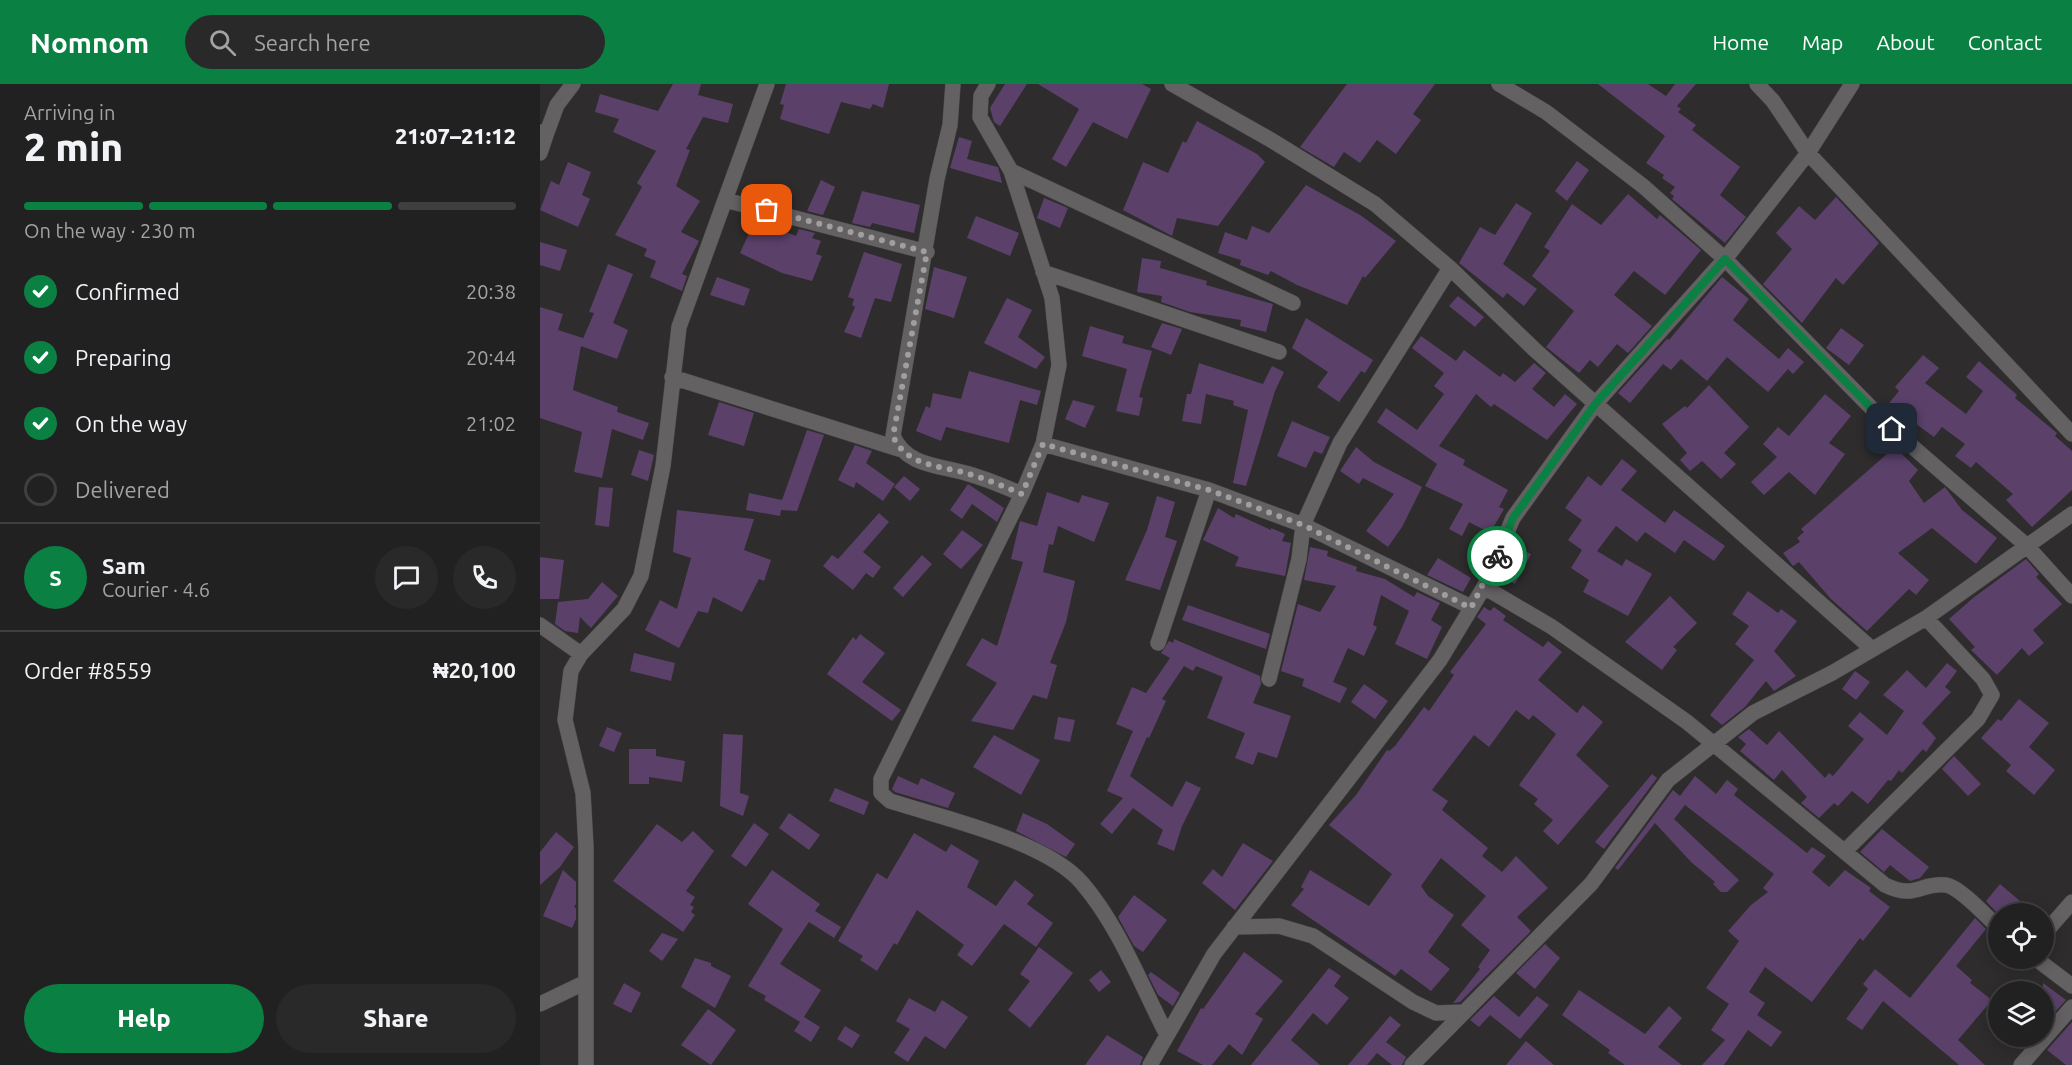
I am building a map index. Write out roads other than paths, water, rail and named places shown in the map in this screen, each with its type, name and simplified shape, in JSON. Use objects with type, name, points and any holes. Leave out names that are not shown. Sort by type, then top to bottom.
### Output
[{"type":"street","points":[[540,153],[543,134],[557,105],[573,84]]},
{"type":"street","points":[[586,1065],[583,793],[565,720],[572,671],[581,654],[624,609],[641,576],[663,466],[678,327],[767,84]]},
{"type":"street","points":[[899,449],[893,436],[927,252],[937,179],[950,125],[953,84]]},
{"type":"street","points":[[988,84],[981,96],[980,117],[1011,171],[1044,272],[1052,298],[1059,365],[1043,444],[1022,494],[914,707],[881,779],[881,793],[890,801],[1028,847],[1057,863],[1081,882],[1106,917],[1167,1035]]},
{"type":"street","points":[[1172,84],[1375,204],[1450,268],[1535,350],[1872,649]]},
{"type":"street","points":[[1499,84],[1546,112],[1643,186],[1725,259],[1892,429],[2027,546],[2072,596]]},
{"type":"street","points":[[1757,84],[1773,101],[1808,153],[2072,434]]},
{"type":"street","points":[[1150,1065],[1214,954],[1440,660],[1484,587],[1513,518],[1596,403],[1725,259],[1808,153],[1852,84]]},
{"type":"street","points":[[1011,171],[1293,303]]},
{"type":"street","points":[[725,200],[927,252]]},
{"type":"street","points":[[1269,679],[1299,559],[1303,525],[1340,443],[1450,268]]},
{"type":"street","points":[[1044,272],[1279,352]]},
{"type":"street","points":[[672,377],[899,449],[910,457],[969,474],[1022,494]]},
{"type":"street","points":[[1043,444],[1209,490],[1303,525],[1471,608]]},
{"type":"street","points":[[1158,643],[1209,490]]},
{"type":"street","points":[[1412,1065],[1592,884],[1668,780],[1753,713],[1926,618],[2072,514]]},
{"type":"street","points":[[1484,587],[1552,627],[1716,744],[1886,885],[1901,892],[1946,885],[1957,890],[1988,918]]},
{"type":"street","points":[[1845,851],[1978,719],[1992,695],[1983,679],[1926,618]]},
{"type":"street","points":[[540,625],[581,654]]},
{"type":"street","points":[[2054,922],[2072,902]]},
{"type":"street","points":[[1234,927],[1279,926],[1312,936],[1413,1002],[1436,1013],[1464,1012]]},
{"type":"street","points":[[2050,969],[2072,986]]},
{"type":"street","points":[[540,1004],[586,982]]},
{"type":"street","points":[[2021,1065],[2072,1007]]}]
